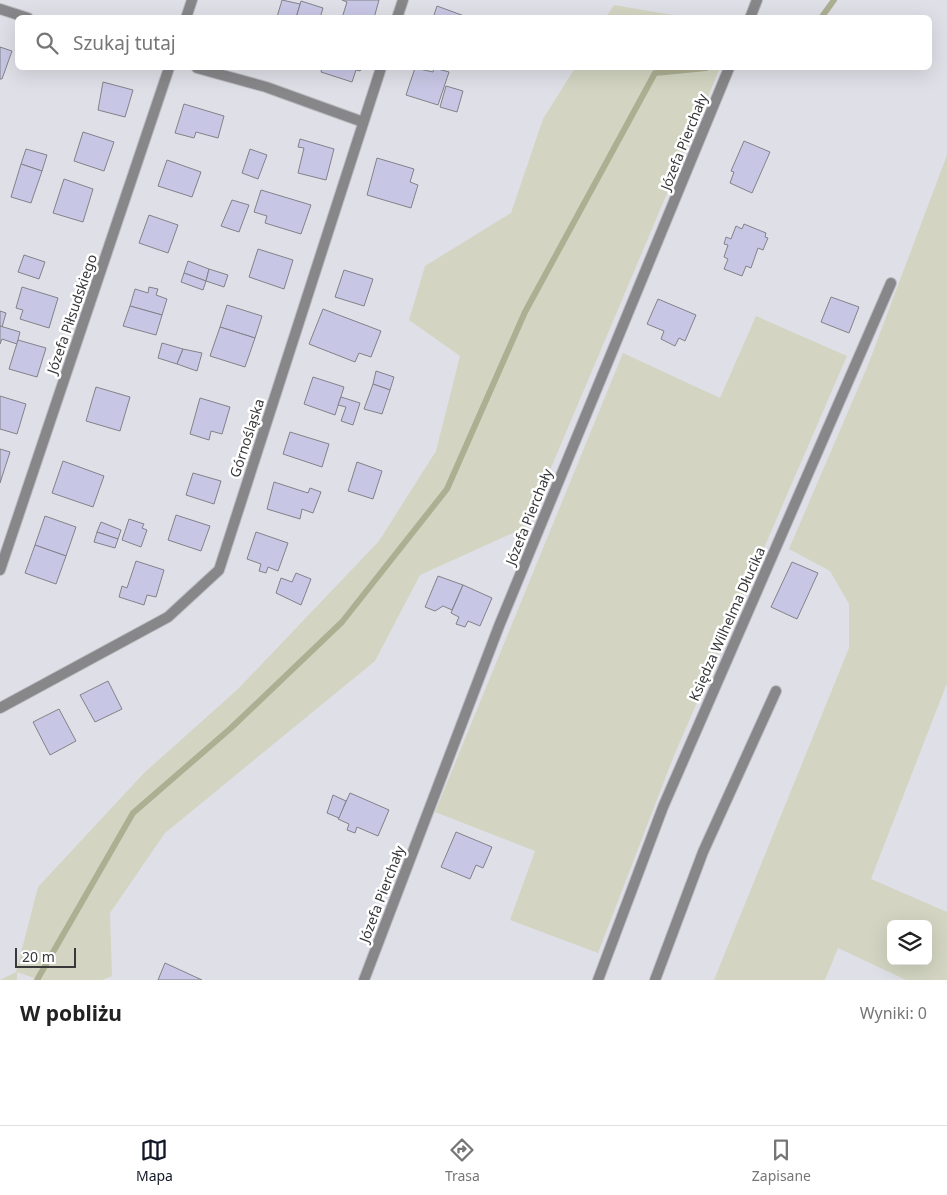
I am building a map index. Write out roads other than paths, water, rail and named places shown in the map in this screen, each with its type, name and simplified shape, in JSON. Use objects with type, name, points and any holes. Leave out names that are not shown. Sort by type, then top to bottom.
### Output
[{"type":"street","points":[[187,15],[192,0]]},
{"type":"street","points":[[398,15],[403,0]]},
{"type":"street","points":[[751,15],[757,0]]},
{"type":"street","points":[[0,9],[19,15]]},
{"type":"street","name":"Józefa Piłsudskiego","points":[[0,570],[168,70]]},
{"type":"street","points":[[204,70],[266,87],[363,122]]},
{"type":"street","name":"Górnośląska","points":[[0,708],[168,617],[219,570],[380,70]]},
{"type":"street","name":"Józefa Pierchały","points":[[364,980],[499,626],[728,70]]},
{"type":"street","name":"Księdza Wilhelma Dłucika","points":[[598,980],[663,807],[891,283]]},
{"type":"street","points":[[656,980],[703,852],[776,691]]},
{"type":"waterway","points":[[823,15],[834,0]]},
{"type":"waterway","points":[[37,980],[133,813],[231,728],[342,622],[447,489],[525,312],[655,73],[686,70]]}]
